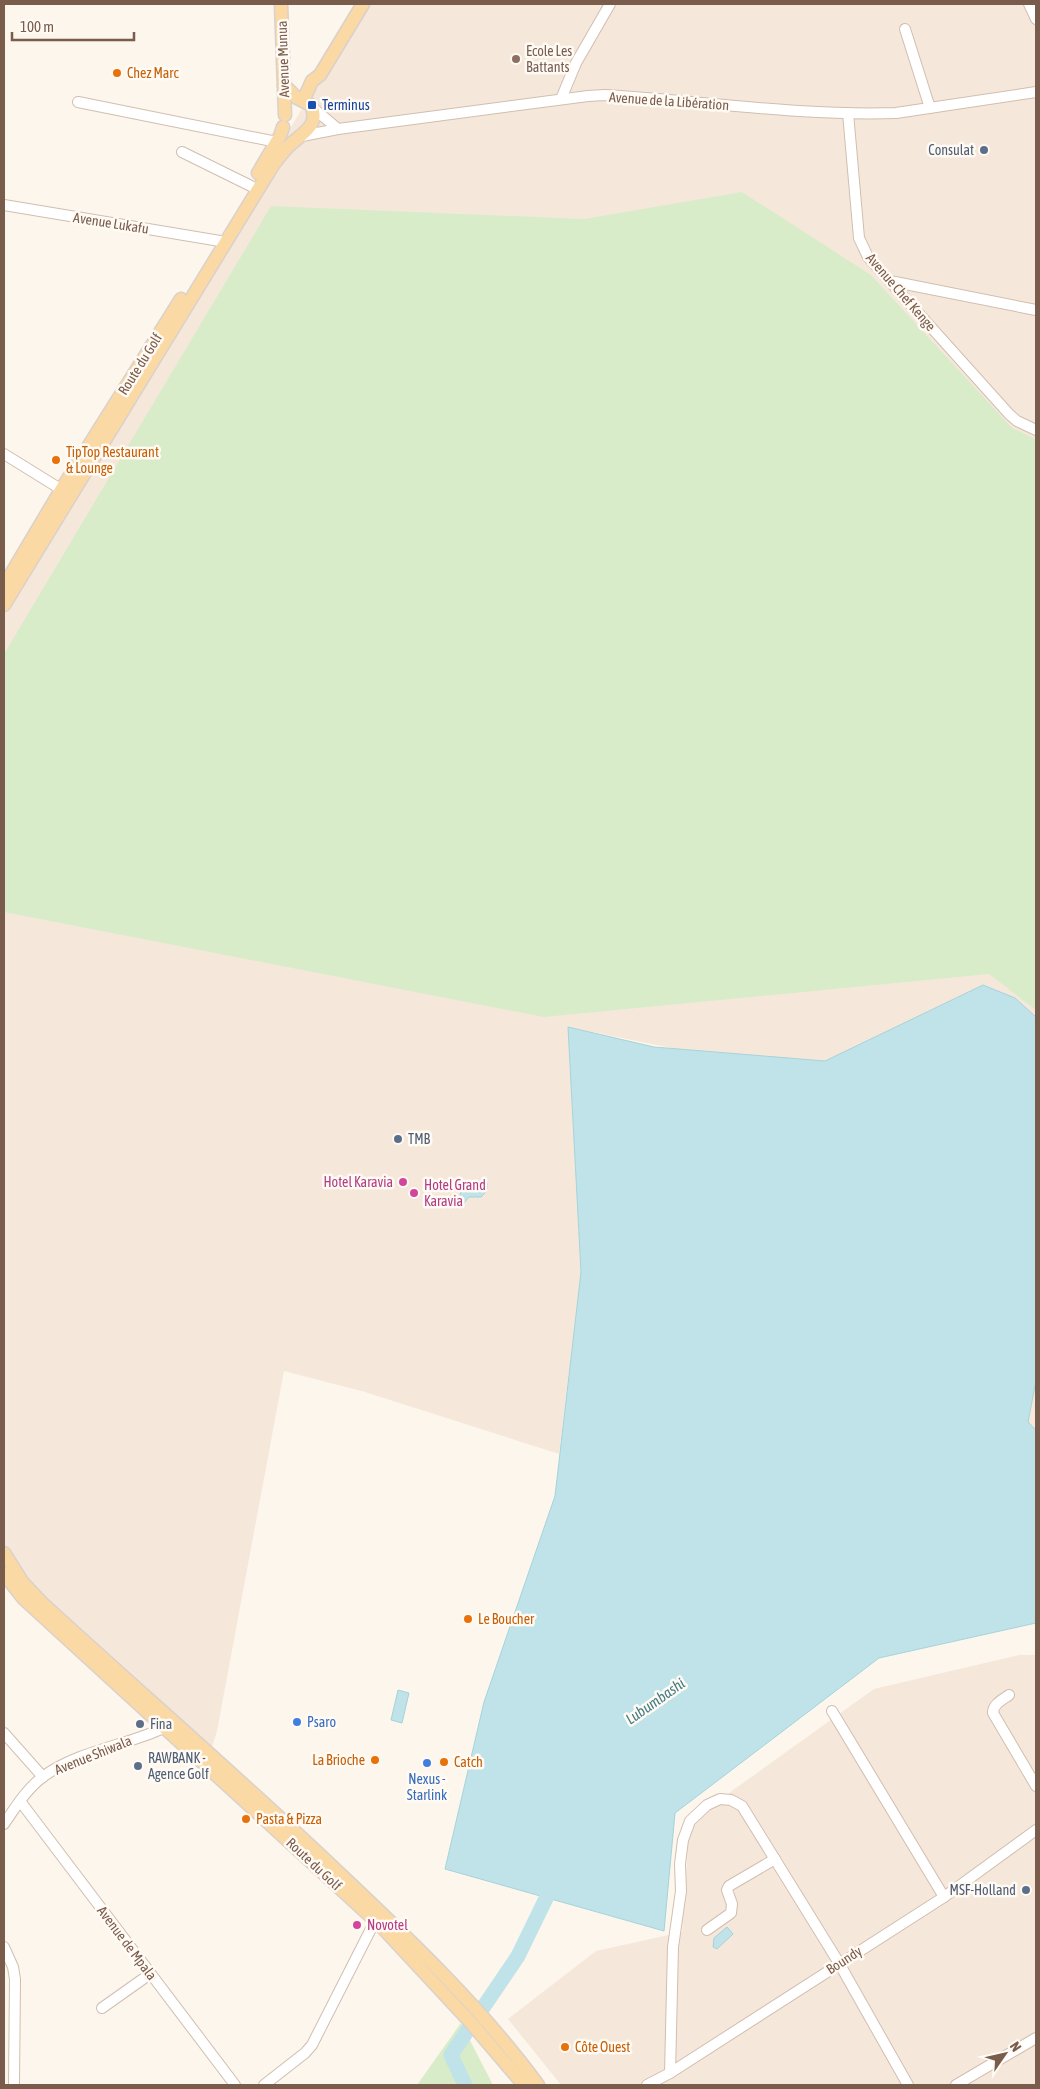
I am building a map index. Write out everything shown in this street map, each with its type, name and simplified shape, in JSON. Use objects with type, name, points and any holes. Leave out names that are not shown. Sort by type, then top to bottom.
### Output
[{"type":"main road","name":"Avenue Munua","points":[[281,4],[284,120]]},
{"type":"main road","points":[[222,241],[273,165],[286,149],[308,130],[313,121],[307,103],[312,81],[320,75],[363,4]]},
{"type":"main road","points":[[284,85],[307,103]]},
{"type":"main road","points":[[300,137],[288,136],[284,120],[291,105],[307,103]]},
{"type":"main road","name":"Route du Golf","points":[[4,586],[66,493],[222,241],[277,142],[284,120]]},
{"type":"main road","points":[[4,605],[66,493]]},
{"type":"main road","points":[[4,1553],[16,1573],[36,1597],[167,1723]]},
{"type":"main road","name":"Route du Golf","points":[[4,1574],[24,1599],[204,1756],[378,1916],[472,2014],[524,2085]]},
{"type":"main road","points":[[472,2014],[538,2085]]},
{"type":"street","points":[[561,99],[576,63],[610,4]]},
{"type":"street","points":[[1029,4],[1036,19]]},
{"type":"street","points":[[905,29],[930,108]]},
{"type":"street","name":"Avenue de la Libération","points":[[300,137],[338,129],[561,99],[605,95],[848,113],[896,113],[1036,92]]},
{"type":"street","points":[[78,102],[277,142]]},
{"type":"street","points":[[307,103],[338,129]]},
{"type":"street","name":"Avenue Chef Kenge","points":[[848,113],[859,238],[868,257],[1008,414],[1017,421],[1036,430]]},
{"type":"street","points":[[182,152],[251,186]]},
{"type":"street","name":"Avenue Lukafu","points":[[4,205],[222,241]]},
{"type":"street","points":[[890,281],[1036,310]]},
{"type":"street","points":[[4,454],[66,493]]},
{"type":"street","points":[[1009,1695],[993,1708],[993,1713],[1036,1786]]},
{"type":"street","points":[[832,1711],[944,1897]]},
{"type":"street","name":"Avenue Shiwala","points":[[4,1824],[20,1801],[43,1777],[80,1758],[167,1723]]},
{"type":"street","points":[[4,1733],[43,1777]]},
{"type":"street","points":[[670,2073],[673,1947],[681,1891],[680,1864],[683,1840],[688,1824],[707,1805],[720,1799],[731,1800],[742,1806],[839,1963],[908,2085]]},
{"type":"street","name":"Avenue de Mpala","points":[[20,1801],[235,2085]]},
{"type":"street","name":"Boundy","points":[[647,2085],[670,2073],[944,1897],[1036,1830]]},
{"type":"street","points":[[706,1930],[731,1913],[732,1904],[727,1890],[728,1886],[775,1858]]},
{"type":"street","points":[[264,2085],[305,2053],[312,2045],[378,1916]]},
{"type":"street","points":[[4,1947],[13,1968],[15,1979],[14,2085]]},
{"type":"street","points":[[102,2008],[150,1974]]},
{"type":"street","points":[[956,2085],[1036,2038]]},
{"type":"shaded area","points":[[365,4],[1036,4],[1036,1024],[983,985],[825,1061],[676,1049],[568,1027],[581,1272],[559,1454],[365,1392],[284,1371],[217,1731],[212,1747],[208,1752],[36,1597],[4,1551],[4,605]]},
{"type":"shaded area","points":[[1036,1381],[1036,1430],[1028,1422]]},
{"type":"shaded area","points":[[1019,1655],[1036,1655],[1036,2085],[561,2085],[508,2019],[596,1951],[682,1932],[690,1821],[874,1689]]},
{"type":"green space","points":[[742,192],[871,275],[1012,428],[1036,439],[1036,1010],[989,974],[544,1017],[4,912],[4,654],[271,206],[584,219]]},
{"type":"green space","points":[[461,2023],[493,2085],[417,2085]]},
{"type":"water","points":[[983,985],[1015,998],[1036,1017],[1036,1381],[1028,1422],[1036,1430],[1036,1623],[879,1658],[675,1813],[664,1931],[445,1869],[484,1702],[555,1496],[581,1272],[568,1027],[654,1047],[825,1061]]},
{"type":"water","points":[[485,1177],[488,1187],[486,1192],[481,1197],[469,1197],[464,1203],[460,1196],[461,1186],[466,1181],[480,1181]]},
{"type":"water","points":[[398,1690],[409,1693],[402,1723],[391,1720]]},
{"type":"water","points":[[727,1927],[733,1934],[717,1949],[713,1947],[714,1938]]},
{"type":"waterway","name":"Lubumbashi","points":[[465,2085],[451,2055],[518,1956],[555,1880]]},
{"type":"place","name":"Ecole Les Battants","points":[[516,59]]},
{"type":"place","name":"Chez Marc","points":[[117,73]]},
{"type":"place","name":"Terminus","points":[[312,105]]},
{"type":"place","name":"Consulat","points":[[984,150]]},
{"type":"place","name":"TipTop Restaurant & Lounge","points":[[56,460]]},
{"type":"place","name":"TMB","points":[[398,1139]]},
{"type":"place","name":"Hotel Karavia","points":[[403,1182]]},
{"type":"place","name":"Hotel Grand Karavia","points":[[414,1193]]},
{"type":"place","name":"Le Boucher","points":[[468,1619]]},
{"type":"place","name":"Psaro","points":[[297,1722]]},
{"type":"place","name":"Fina","points":[[140,1724]]},
{"type":"place","name":"La Brioche","points":[[375,1760]]},
{"type":"place","name":"Catch","points":[[444,1762]]},
{"type":"place","name":"Nexus - Starlink","points":[[427,1763]]},
{"type":"place","name":"RAWBANK - Agence Golf","points":[[138,1766]]},
{"type":"place","name":"Pasta & Pizza","points":[[246,1819]]},
{"type":"place","name":"MSF-Holland","points":[[1026,1890]]},
{"type":"place","name":"Novotel","points":[[357,1925]]},
{"type":"place","name":"Côte Ouest","points":[[565,2047]]}]
